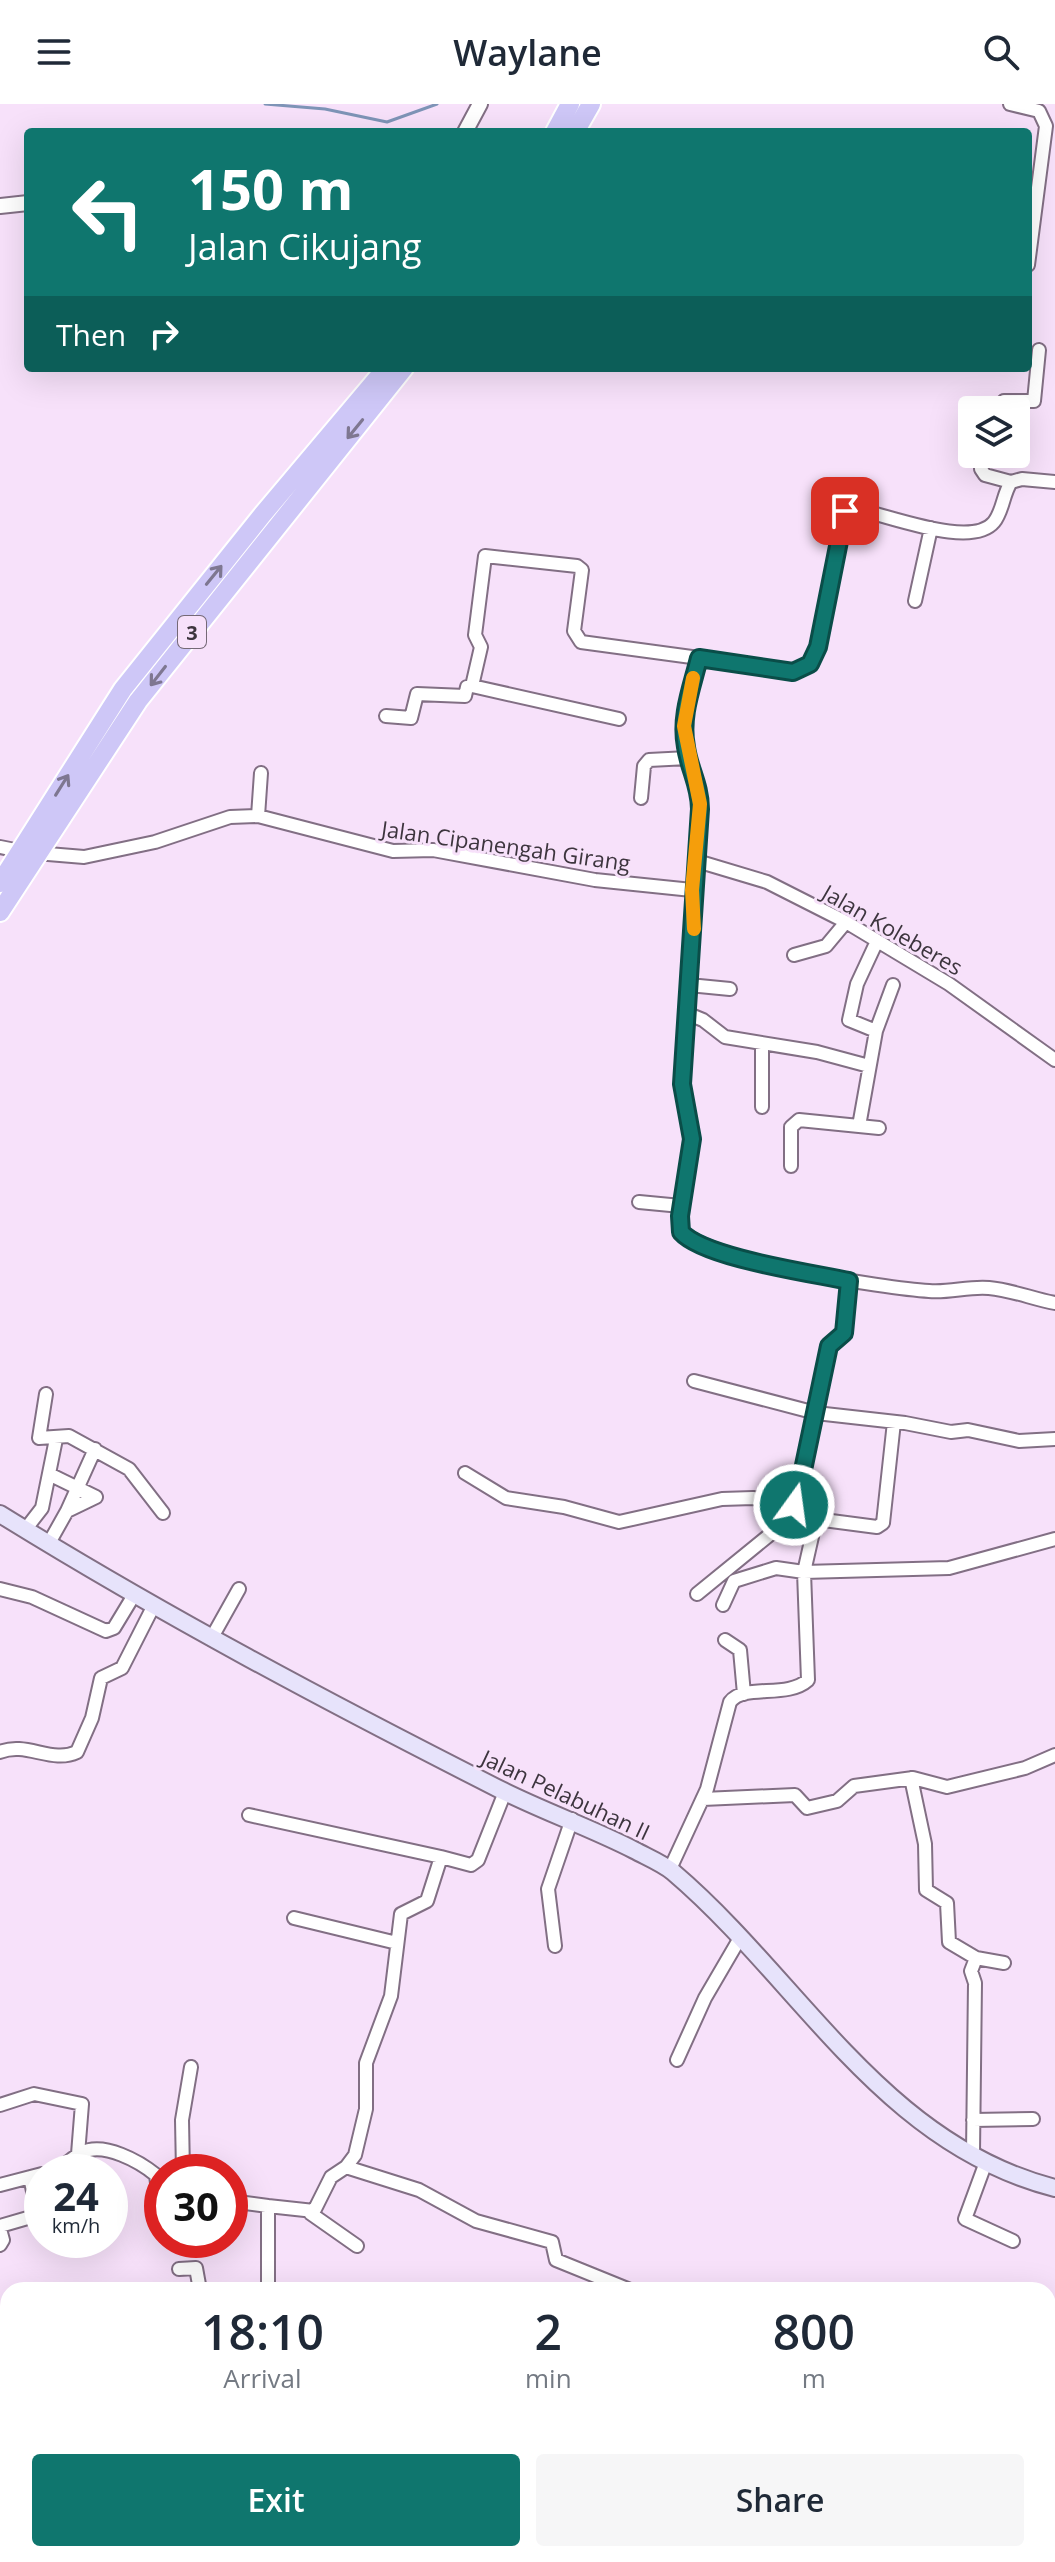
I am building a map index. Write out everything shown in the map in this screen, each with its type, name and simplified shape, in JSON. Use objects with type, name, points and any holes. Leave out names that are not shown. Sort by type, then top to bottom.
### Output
[{"type":"main road","points":[[557,128],[570,104]]},
{"type":"main road","points":[[577,128],[591,104]]},
{"type":"main road","name":"3","points":[[0,912],[28,852],[123,689],[263,514],[383,372]]},
{"type":"main road","name":"3","points":[[0,883],[28,852],[138,701],[401,372]]},
{"type":"main road","name":"Jalan Pelabuhan II","points":[[0,1514],[153,1607],[285,1679],[505,1792],[572,1819],[670,1869],[740,1938],[881,2091],[931,2128],[980,2157],[1055,2188]]},
{"type":"street","points":[[467,128],[480,104]]},
{"type":"street","points":[[1010,104],[1039,111],[1046,126],[1032,234]]},
{"type":"street","points":[[0,206],[24,203]]},
{"type":"street","points":[[1030,401],[1034,401],[1039,350]]},
{"type":"street","points":[[981,468],[985,475],[1011,482],[1022,479],[1055,482]]},
{"type":"street","points":[[472,686],[481,647],[475,635],[485,556],[577,566],[582,570],[574,631],[581,642],[793,672],[805,668],[818,647],[845,511],[858,509],[931,528],[976,532],[987,528],[999,512],[1011,482]]},
{"type":"street","points":[[915,601],[931,528]]},
{"type":"street","points":[[699,658],[684,726],[688,758],[699,790],[682,1084],[692,1139],[681,1206],[681,1232],[694,1242],[732,1256],[849,1281],[934,1292],[988,1288],[1055,1303]]},
{"type":"street","points":[[386,716],[411,718],[417,694],[465,696],[467,687],[472,686],[619,719]]},
{"type":"street","points":[[641,798],[644,766],[649,760],[688,758]]},
{"type":"street","points":[[258,816],[261,773]]},
{"type":"street","name":"Jalan Cipanengah Girang","points":[[0,847],[84,857],[155,842],[230,817],[258,816],[393,851],[433,850],[595,880],[692,890]]},
{"type":"street","name":"Jalan Koleberes","points":[[697,861],[767,882],[846,922],[949,984],[1055,1060]]},
{"type":"street","points":[[794,955],[826,946],[846,922]]},
{"type":"street","points":[[876,1031],[851,1023],[849,1015],[857,984],[877,941]]},
{"type":"street","points":[[689,985],[730,989]]},
{"type":"street","points":[[859,1126],[876,1031],[893,985]]},
{"type":"street","points":[[686,1013],[703,1020],[717,1034],[817,1052],[869,1066]]},
{"type":"street","points":[[762,1043],[762,1107]]},
{"type":"street","points":[[791,1166],[791,1127],[799,1120],[879,1128]]},
{"type":"street","points":[[639,1202],[681,1206]]},
{"type":"street","points":[[670,1869],[703,1799],[728,1707],[734,1697],[796,1689],[808,1680],[804,1572],[809,1512],[799,1489],[829,1346],[844,1333],[849,1281]]},
{"type":"street","points":[[694,1381],[816,1413],[951,1432],[968,1430],[1019,1441],[1055,1439]]},
{"type":"street","points":[[46,1394],[37,1436],[56,1439],[69,1436],[95,1449],[137,1476],[163,1513]]},
{"type":"street","points":[[465,1473],[506,1498],[564,1507],[619,1522],[722,1499],[753,1498],[877,1527],[883,1523],[894,1422]]},
{"type":"street","points":[[25,1530],[42,1508],[56,1439]]},
{"type":"street","points":[[49,1543],[95,1449]]},
{"type":"street","points":[[51,1475],[97,1499],[67,1511]]},
{"type":"street","points":[[697,1594],[789,1519],[809,1512]]},
{"type":"street","points":[[723,1605],[734,1581],[776,1568],[804,1572],[949,1568],[1055,1539]]},
{"type":"street","points":[[0,1589],[32,1597],[106,1631],[114,1628],[134,1595]]},
{"type":"street","points":[[211,1639],[239,1589]]},
{"type":"street","points":[[0,1752],[17,1746],[62,1756],[77,1752],[88,1730],[101,1678],[122,1668],[153,1607]]},
{"type":"street","points":[[725,1640],[740,1650],[744,1694]]},
{"type":"street","points":[[703,1799],[795,1795],[807,1808],[834,1803],[854,1786],[911,1778],[947,1787],[1025,1768],[1055,1755]]},
{"type":"street","points":[[911,1778],[925,1844],[926,1890],[946,1900],[949,1942],[976,1958],[1004,1963]]},
{"type":"street","points":[[249,1815],[471,1865],[478,1860],[505,1792]]},
{"type":"street","points":[[555,1946],[548,1889],[572,1819]]},
{"type":"street","points":[[310,2213],[321,2203],[331,2177],[346,2167],[355,2155],[368,2091],[366,2063],[391,1996],[401,1914],[427,1901],[441,1857]]},
{"type":"street","points":[[294,1918],[397,1943]]},
{"type":"street","points":[[677,2060],[705,1998],[740,1938]]},
{"type":"street","points":[[976,1958],[971,1971],[975,1983],[973,2120],[980,2157],[965,2219],[1013,2241]]},
{"type":"street","points":[[183,2154],[182,2120],[191,2067]]},
{"type":"street","points":[[0,2105],[34,2094],[82,2104],[78,2154],[96,2150],[113,2154]]},
{"type":"street","points":[[973,2120],[1033,2119]]},
{"type":"street","points":[[346,2167],[419,2190],[476,2221],[552,2242],[556,2260],[610,2282]]},
{"type":"street","points":[[0,2185],[24,2179]]},
{"type":"street","points":[[248,2203],[310,2213],[357,2246]]},
{"type":"street","points":[[268,2206],[268,2282]]},
{"type":"street","points":[[0,2245],[3,2240],[0,2228],[24,2220]]},
{"type":"street","points":[[179,2269],[196,2268],[199,2282]]},
{"type":"waterway","points":[[265,104],[325,109],[387,122],[437,104]]},
{"type":"slow traffic","points":[[693,678],[684,726],[688,758],[698,782],[700,804],[692,890],[694,929]]},
{"type":"route","points":[[794,1505],[804,1505],[799,1489],[821,1376],[829,1346],[844,1333],[849,1281],[732,1256],[686,1238],[679,1226],[692,1139],[682,1084],[694,929],[692,890],[700,809],[698,782],[688,758],[684,726],[699,658],[793,672],[810,664],[818,647],[845,511]]}]
